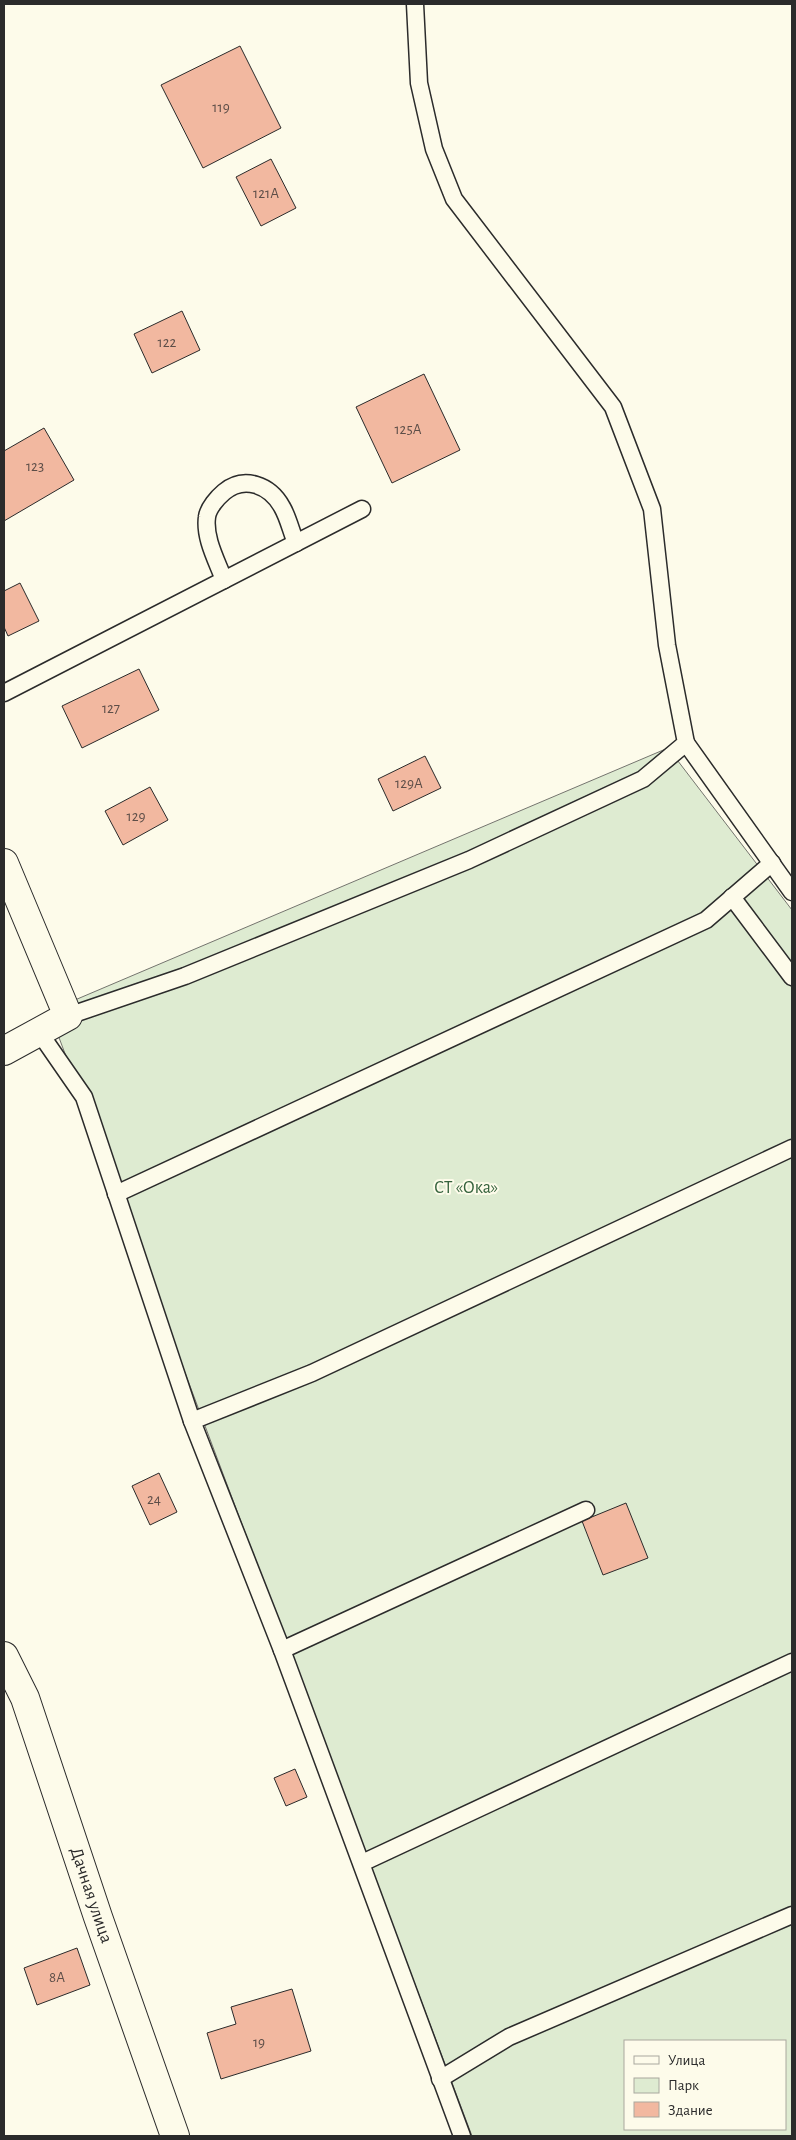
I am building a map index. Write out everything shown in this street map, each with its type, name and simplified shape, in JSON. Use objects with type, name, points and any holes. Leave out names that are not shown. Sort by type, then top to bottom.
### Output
[{"type":"street","points":[[4,862],[68,1016],[4,1052]]},
{"type":"street","name":"Дачная улица","points":[[4,1656],[25,1698],[174,2136]]},
{"type":"lane","points":[[415,4],[419,83],[434,149],[454,199],[613,407],[652,509],[667,645],[686,743],[792,892]]},
{"type":"lane","points":[[224,580],[210,542],[207,516],[217,497],[231,486],[249,482],[266,488],[282,506],[296,543]]},
{"type":"lane","points":[[4,693],[362,509]]},
{"type":"lane","points":[[68,1016],[185,976],[469,860],[643,779],[686,743]]},
{"type":"lane","points":[[116,1194],[706,920],[772,863]]},
{"type":"lane","points":[[732,897],[792,977]]},
{"type":"lane","points":[[39,1032],[84,1097],[192,1421],[282,1650],[462,2136]]},
{"type":"lane","points":[[192,1421],[312,1373],[792,1148]]},
{"type":"lane","points":[[282,1650],[586,1510]]},
{"type":"lane","points":[[362,1864],[792,1662]]},
{"type":"lane","points":[[440,2079],[509,2038],[792,1915]]},
{"type":"green space","name":"СТ «Ока»","points":[[668,748],[792,910],[792,2136],[472,2136],[49,1011]]},
{"type":"building","points":[[240,46],[281,128],[203,168],[161,85]]},
{"type":"building","points":[[271,159],[296,208],[261,226],[236,177]]},
{"type":"building","points":[[182,311],[200,350],[152,373],[134,334]]},
{"type":"building","points":[[424,374],[460,450],[392,483],[356,407]]},
{"type":"building","points":[[44,428],[74,480],[4,521],[4,451]]},
{"type":"building","points":[[20,583],[39,621],[8,636],[4,627],[4,591]]},
{"type":"building","points":[[139,669],[159,710],[82,748],[62,706]]},
{"type":"building","points":[[425,756],[441,788],[393,811],[378,779]]},
{"type":"building","points":[[150,787],[168,820],[123,845],[105,811]]},
{"type":"building","points":[[159,1473],[177,1512],[150,1525],[132,1486]]},
{"type":"building","points":[[626,1503],[648,1558],[603,1575],[582,1521]]},
{"type":"building","points":[[295,1769],[307,1797],[286,1806],[274,1778]]},
{"type":"building","points":[[77,1948],[90,1985],[37,2005],[24,1968]]},
{"type":"building","points":[[292,1989],[311,2051],[221,2079],[207,2033],[236,2024],[231,2007]]}]
